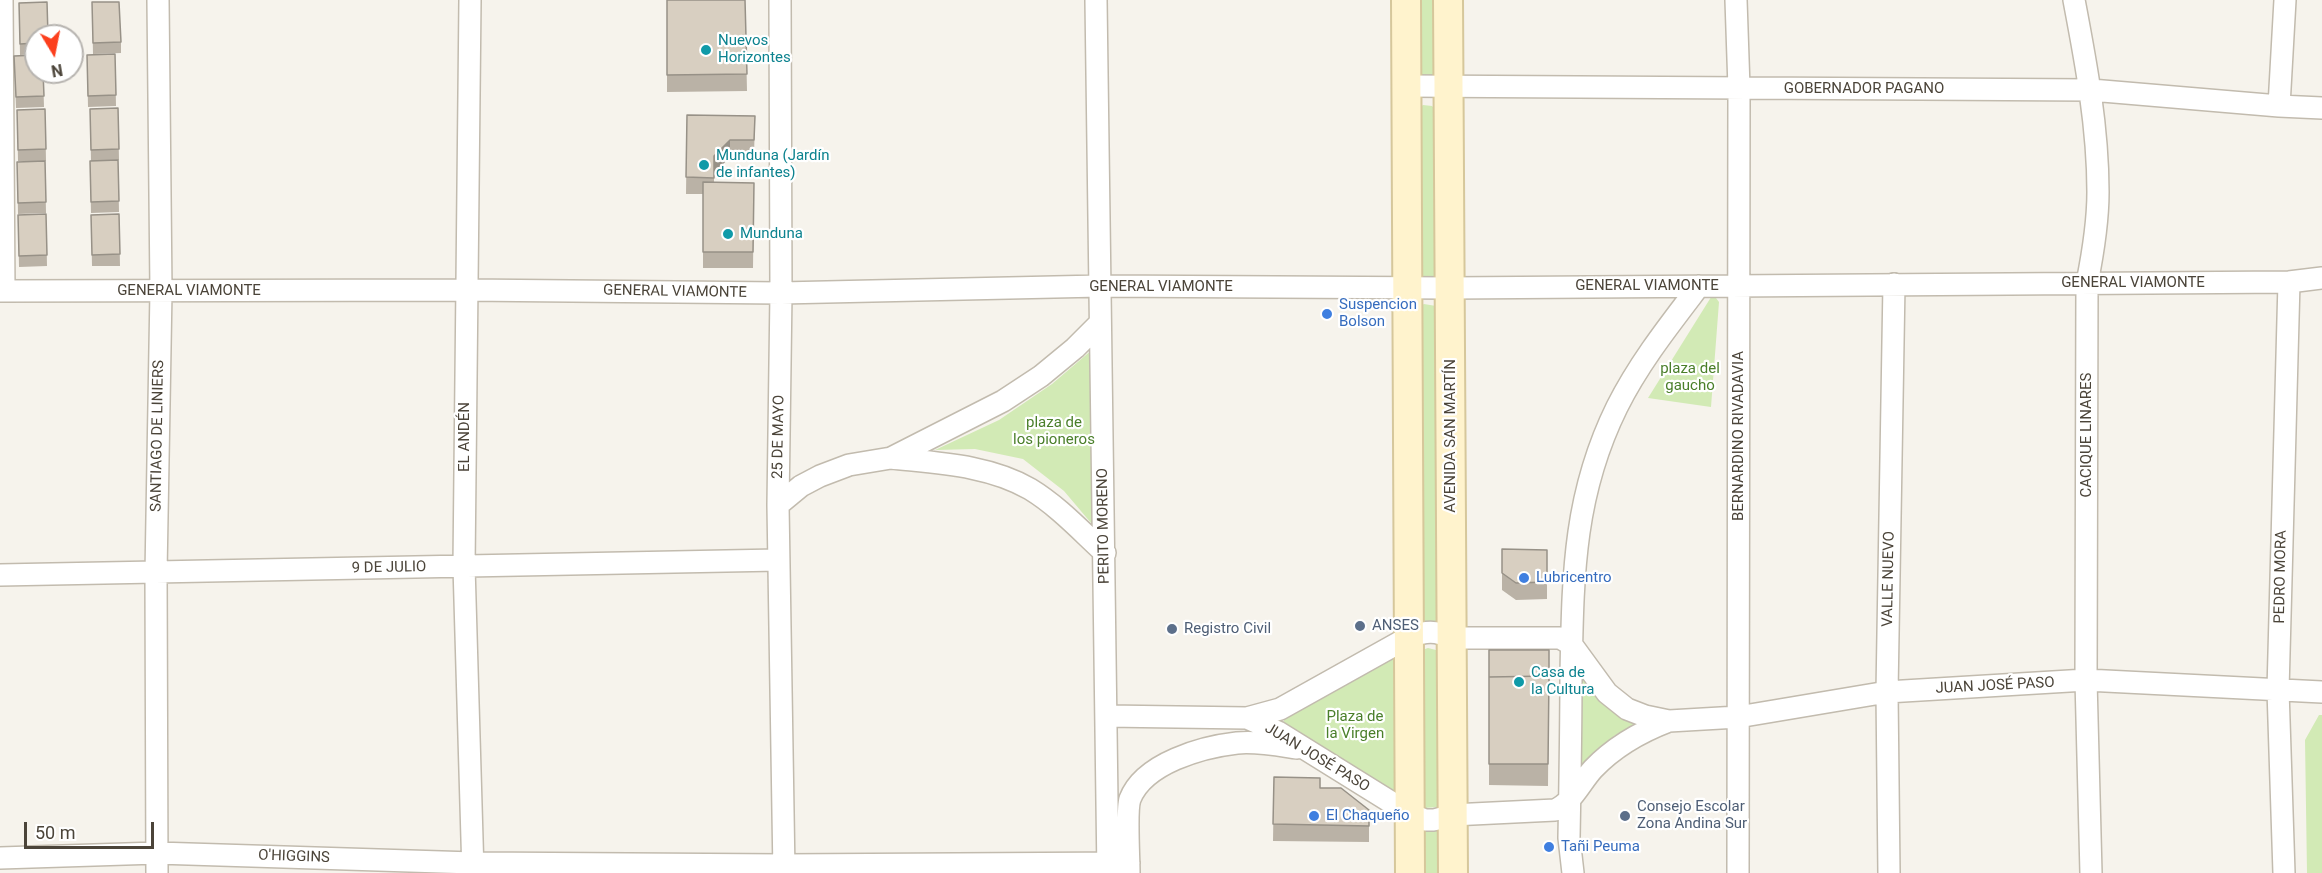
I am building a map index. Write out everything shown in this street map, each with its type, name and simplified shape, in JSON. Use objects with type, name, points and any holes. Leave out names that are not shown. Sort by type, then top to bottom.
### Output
[{"type":"main road","points":[[1406,0],[1410,873]]},
{"type":"main road","name":"AVENIDA SAN MARTÍN","points":[[1448,0],[1453,873]]},
{"type":"street","points":[[2,0],[2,291]]},
{"type":"street","name":"SANTIAGO DE LINIERS","points":[[157,863],[156,573],[160,291],[158,0]]},
{"type":"street","name":"EL ANDÉN","points":[[470,0],[464,566],[473,868]]},
{"type":"street","name":"25 DE MAYO","points":[[780,0],[781,293],[778,560],[784,869]]},
{"type":"street","name":"PERITO MORENO","points":[[1096,0],[1108,868]]},
{"type":"street","name":"BERNARDINO RIVADAVIA","points":[[1736,0],[1739,88],[1738,873]]},
{"type":"street","name":"CACIQUE LINARES","points":[[2074,0],[2091,90],[2098,192],[2096,233],[2088,283],[2086,680],[2091,873]]},
{"type":"street","points":[[2279,106],[2285,0]]},
{"type":"street","name":"GOBERNADOR PAGANO","points":[[1406,86],[2091,90],[2322,108]]},
{"type":"street","name":"GENERAL VIAMONTE","points":[[2,291],[466,290],[781,293],[1100,286],[1450,288],[2289,282],[2322,278]]},
{"type":"street","name":"PEDRO MORA","points":[[2284,873],[2278,690],[2289,282]]},
{"type":"street","name":"VALLE NUEVO","points":[[1889,873],[1887,692],[1893,284]]},
{"type":"street","points":[[1573,873],[1569,838],[1572,645],[1576,543],[1585,497],[1599,449],[1618,406],[1639,369],[1699,286]]},
{"type":"street","points":[[891,458],[1003,401],[1041,376],[1075,348],[1100,323]]},
{"type":"street","points":[[778,505],[801,486],[849,465],[891,458],[966,466],[1029,488],[1045,499],[1105,553]]},
{"type":"street","name":"9 DE JULIO","points":[[0,575],[778,560]]},
{"type":"street","name":"JUAN JOSÉ PASO","points":[[1107,716],[1247,718],[1280,709],[1409,638],[1427,631],[1452,638],[1560,638],[1572,645],[1607,693],[1627,709],[1645,716],[1670,721],[1738,717],[1887,692],[2086,680],[2322,692]]},
{"type":"street","name":"JUAN JOSÉ PASO","points":[[1247,718],[1278,732],[1410,814],[1425,820],[1452,815],[1547,812],[1561,807],[1594,768],[1610,754],[1646,730],[1670,721]]},
{"type":"street","points":[[1129,868],[1129,801],[1138,785],[1164,764],[1197,750],[1238,742],[1305,749]]},
{"type":"street","name":"O'HIGGINS","points":[[0,858],[473,868],[1129,868]]},
{"type":"green space","points":[[1413,0],[1438,0],[1435,76],[1430,80],[1415,74]]},
{"type":"green space","points":[[1423,105],[1432,106],[1438,112],[1440,274],[1433,279],[1420,279],[1416,110]]},
{"type":"green space","name":"plaza del gaucho","points":[[1713,294],[1719,302],[1711,407],[1648,398]]},
{"type":"green space","points":[[1424,304],[1436,306],[1446,623],[1422,625],[1418,307]]},
{"type":"green space","name":"plaza de los pioneros","points":[[1093,349],[1097,530],[1064,491],[1023,459],[975,449],[935,450],[999,420],[1052,384]]},
{"type":"green space","points":[[1428,648],[1440,651],[1439,807],[1424,808],[1422,650]]},
{"type":"green space","name":"Plaza de la Virgen","points":[[1392,658],[1397,660],[1398,796],[1283,726],[1289,713]]},
{"type":"green space","points":[[1582,672],[1636,723],[1614,736],[1581,771]]},
{"type":"green space","points":[[2319,715],[2322,715],[2322,873],[2307,873],[2305,740]]},
{"type":"green space","points":[[1443,826],[1446,873],[1415,873],[1423,829],[1430,831]]},
{"type":"building","name":"Nuevos Horizontes","points":[[667,0],[745,0],[747,74],[667,75]]},
{"type":"building","points":[[47,2],[48,24],[24,24],[24,44],[20,44],[19,3]]},
{"type":"building","points":[[92,2],[119,2],[121,42],[93,43]]},
{"type":"building","points":[[115,54],[116,95],[88,96],[87,55]]},
{"type":"building","points":[[14,56],[24,56],[24,84],[44,84],[44,96],[16,97]]},
{"type":"building","points":[[118,108],[119,149],[91,150],[90,109]]},
{"type":"building","points":[[45,109],[46,149],[18,150],[17,110]]},
{"type":"building","points":[[687,115],[755,116],[754,140],[730,140],[714,156],[714,178],[686,177]]},
{"type":"building","points":[[118,160],[119,201],[91,202],[90,161]]},
{"type":"building","points":[[45,161],[46,202],[18,203],[17,162]]},
{"type":"building","name":"Munduna","points":[[703,182],[754,183],[753,252],[703,252]]},
{"type":"building","points":[[46,214],[47,255],[19,256],[18,215]]},
{"type":"building","points":[[119,214],[120,254],[92,255],[91,215]]},
{"type":"building","points":[[1502,549],[1547,550],[1547,582],[1516,583],[1502,573]]},
{"type":"building","points":[[1489,650],[1549,650],[1549,676],[1489,677]]},
{"type":"building","points":[[1549,676],[1548,764],[1489,764],[1489,677]]},
{"type":"building","points":[[1274,777],[1320,778],[1320,788],[1341,788],[1369,810],[1369,826],[1273,824]]},
{"type":"place","name":"Nuevos Horizontes","points":[[706,50]]},
{"type":"place","name":"Munduna (Jardín de infantes)","points":[[704,165]]},
{"type":"place","name":"Munduna","points":[[728,234]]},
{"type":"place","name":"Suspencion Bolson","points":[[1327,314]]},
{"type":"place","name":"Lubricentro","points":[[1524,578]]},
{"type":"place","name":"ANSES","points":[[1360,626]]},
{"type":"place","name":"Registro Civil","points":[[1172,629]]},
{"type":"place","name":"Casa de la Cultura","points":[[1519,682]]},
{"type":"place","name":"El Chaqueño","points":[[1314,816]]},
{"type":"place","name":"Consejo Escolar Zona Andina Sur","points":[[1625,816]]},
{"type":"place","name":"Tañi Peuma","points":[[1549,847]]}]
